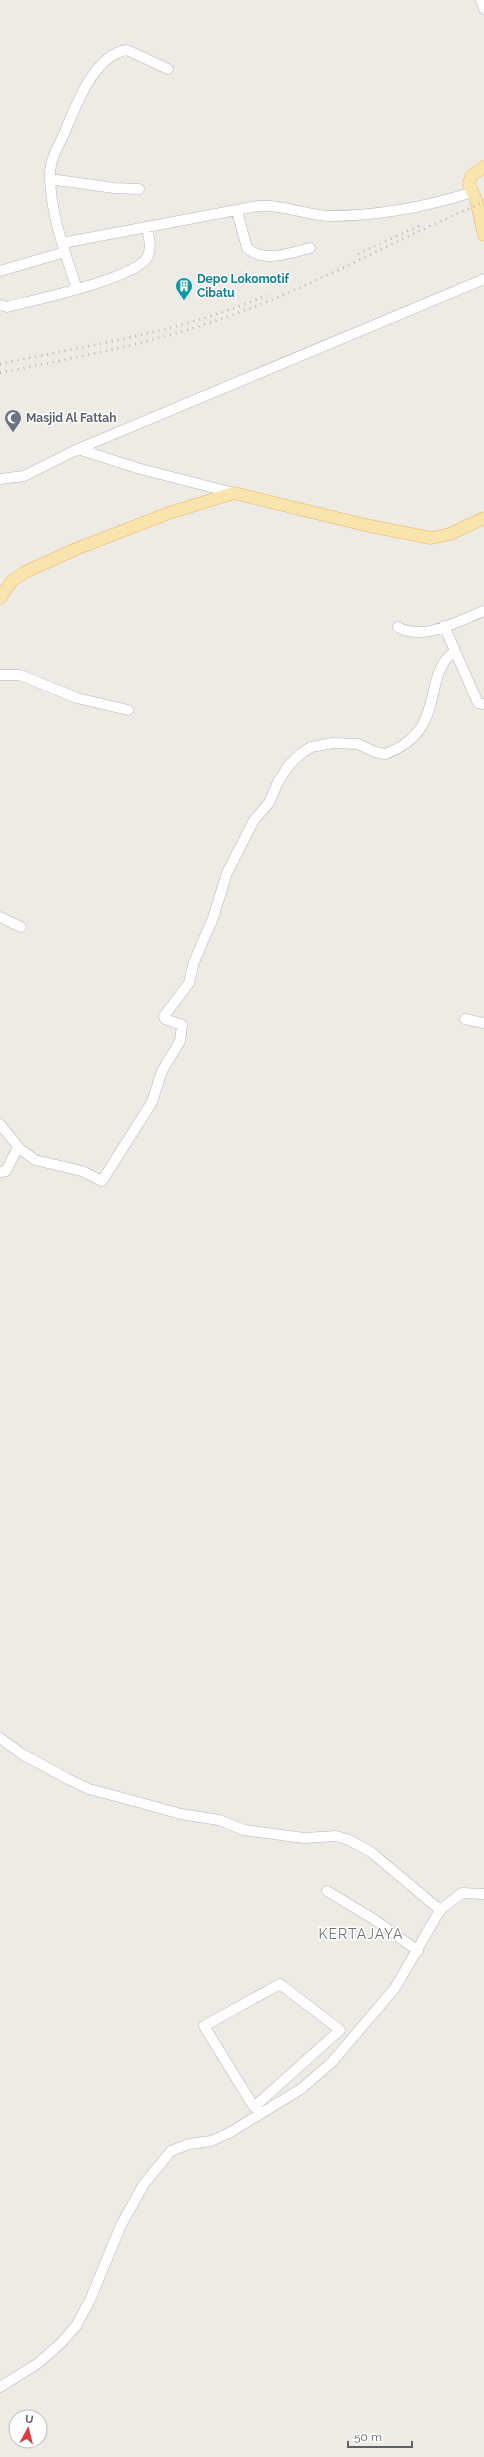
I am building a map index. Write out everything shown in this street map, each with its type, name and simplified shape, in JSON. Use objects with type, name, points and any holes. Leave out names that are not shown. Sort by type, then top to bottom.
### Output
[{"type":"main road","points":[[484,167],[474,173],[469,180],[482,212],[484,235]]},
{"type":"main road","points":[[0,598],[12,581],[25,572],[76,549],[170,513],[234,493],[358,524],[432,538],[450,534],[484,518]]},
{"type":"street","points":[[481,0],[484,9]]},
{"type":"street","points":[[77,289],[55,213],[50,179],[52,161],[83,90],[104,63],[118,52],[127,50],[168,69]]},
{"type":"street","points":[[50,179],[114,188],[139,189]]},
{"type":"street","points":[[0,272],[64,247],[147,228],[237,211],[271,206],[315,215],[354,215],[426,206],[473,192]]},
{"type":"street","points":[[237,211],[247,248],[251,251],[279,255],[310,248]]},
{"type":"street","points":[[0,305],[7,307],[77,289],[134,268],[144,261],[150,251],[147,228]]},
{"type":"street","points":[[0,479],[24,476],[78,449],[484,279]]},
{"type":"street","points":[[78,449],[137,468],[234,493]]},
{"type":"street","points":[[398,627],[418,632],[444,626],[484,611]]},
{"type":"street","points":[[444,626],[478,703],[484,704]]},
{"type":"street","points":[[0,1124],[18,1147],[41,1162],[82,1172],[102,1181],[152,1102],[162,1071],[178,1046],[182,1025],[165,1019],[164,1016],[189,982],[194,962],[213,918],[227,873],[254,820],[271,800],[278,782],[296,758],[311,747],[333,743],[351,743],[364,745],[375,752],[385,754],[409,741],[423,726],[428,715],[443,660],[455,651]]},
{"type":"street","points":[[0,675],[20,675],[77,698],[128,710]]},
{"type":"street","points":[[0,917],[20,927]]},
{"type":"street","points":[[465,1019],[484,1023]]},
{"type":"street","points":[[0,1172],[6,1171],[18,1147]]},
{"type":"street","points":[[0,1738],[22,1754],[68,1779],[109,1795],[181,1814],[219,1820],[244,1830],[304,1838],[336,1836],[349,1840],[371,1852],[440,1910]]},
{"type":"street","points":[[327,1891],[375,1920],[418,1951]]},
{"type":"street","points":[[0,2387],[37,2364],[60,2344],[76,2326],[90,2300],[121,2225],[144,2184],[171,2151],[189,2144],[211,2141],[257,2111],[301,2089],[332,2062],[395,1988],[418,1951],[440,1910],[462,1893],[484,1894]]},
{"type":"street","points":[[280,1984],[340,2030],[257,2111],[220,2065],[204,2026],[280,1984]]},
{"type":"railway","points":[[0,373],[135,344],[189,330],[250,309],[317,280],[484,202]]},
{"type":"railway","points":[[358,254],[423,224]]},
{"type":"railway","points":[[0,364],[101,344],[169,328],[235,308],[267,295]]},
{"type":"place","name":"Depo Lokomotif Cibatu","points":[[184,301]]},
{"type":"place","name":"Masjid Al Fattah","points":[[13,433]]},
{"type":"district","name":"KERTAJAYA","points":[[361,1934]]}]
